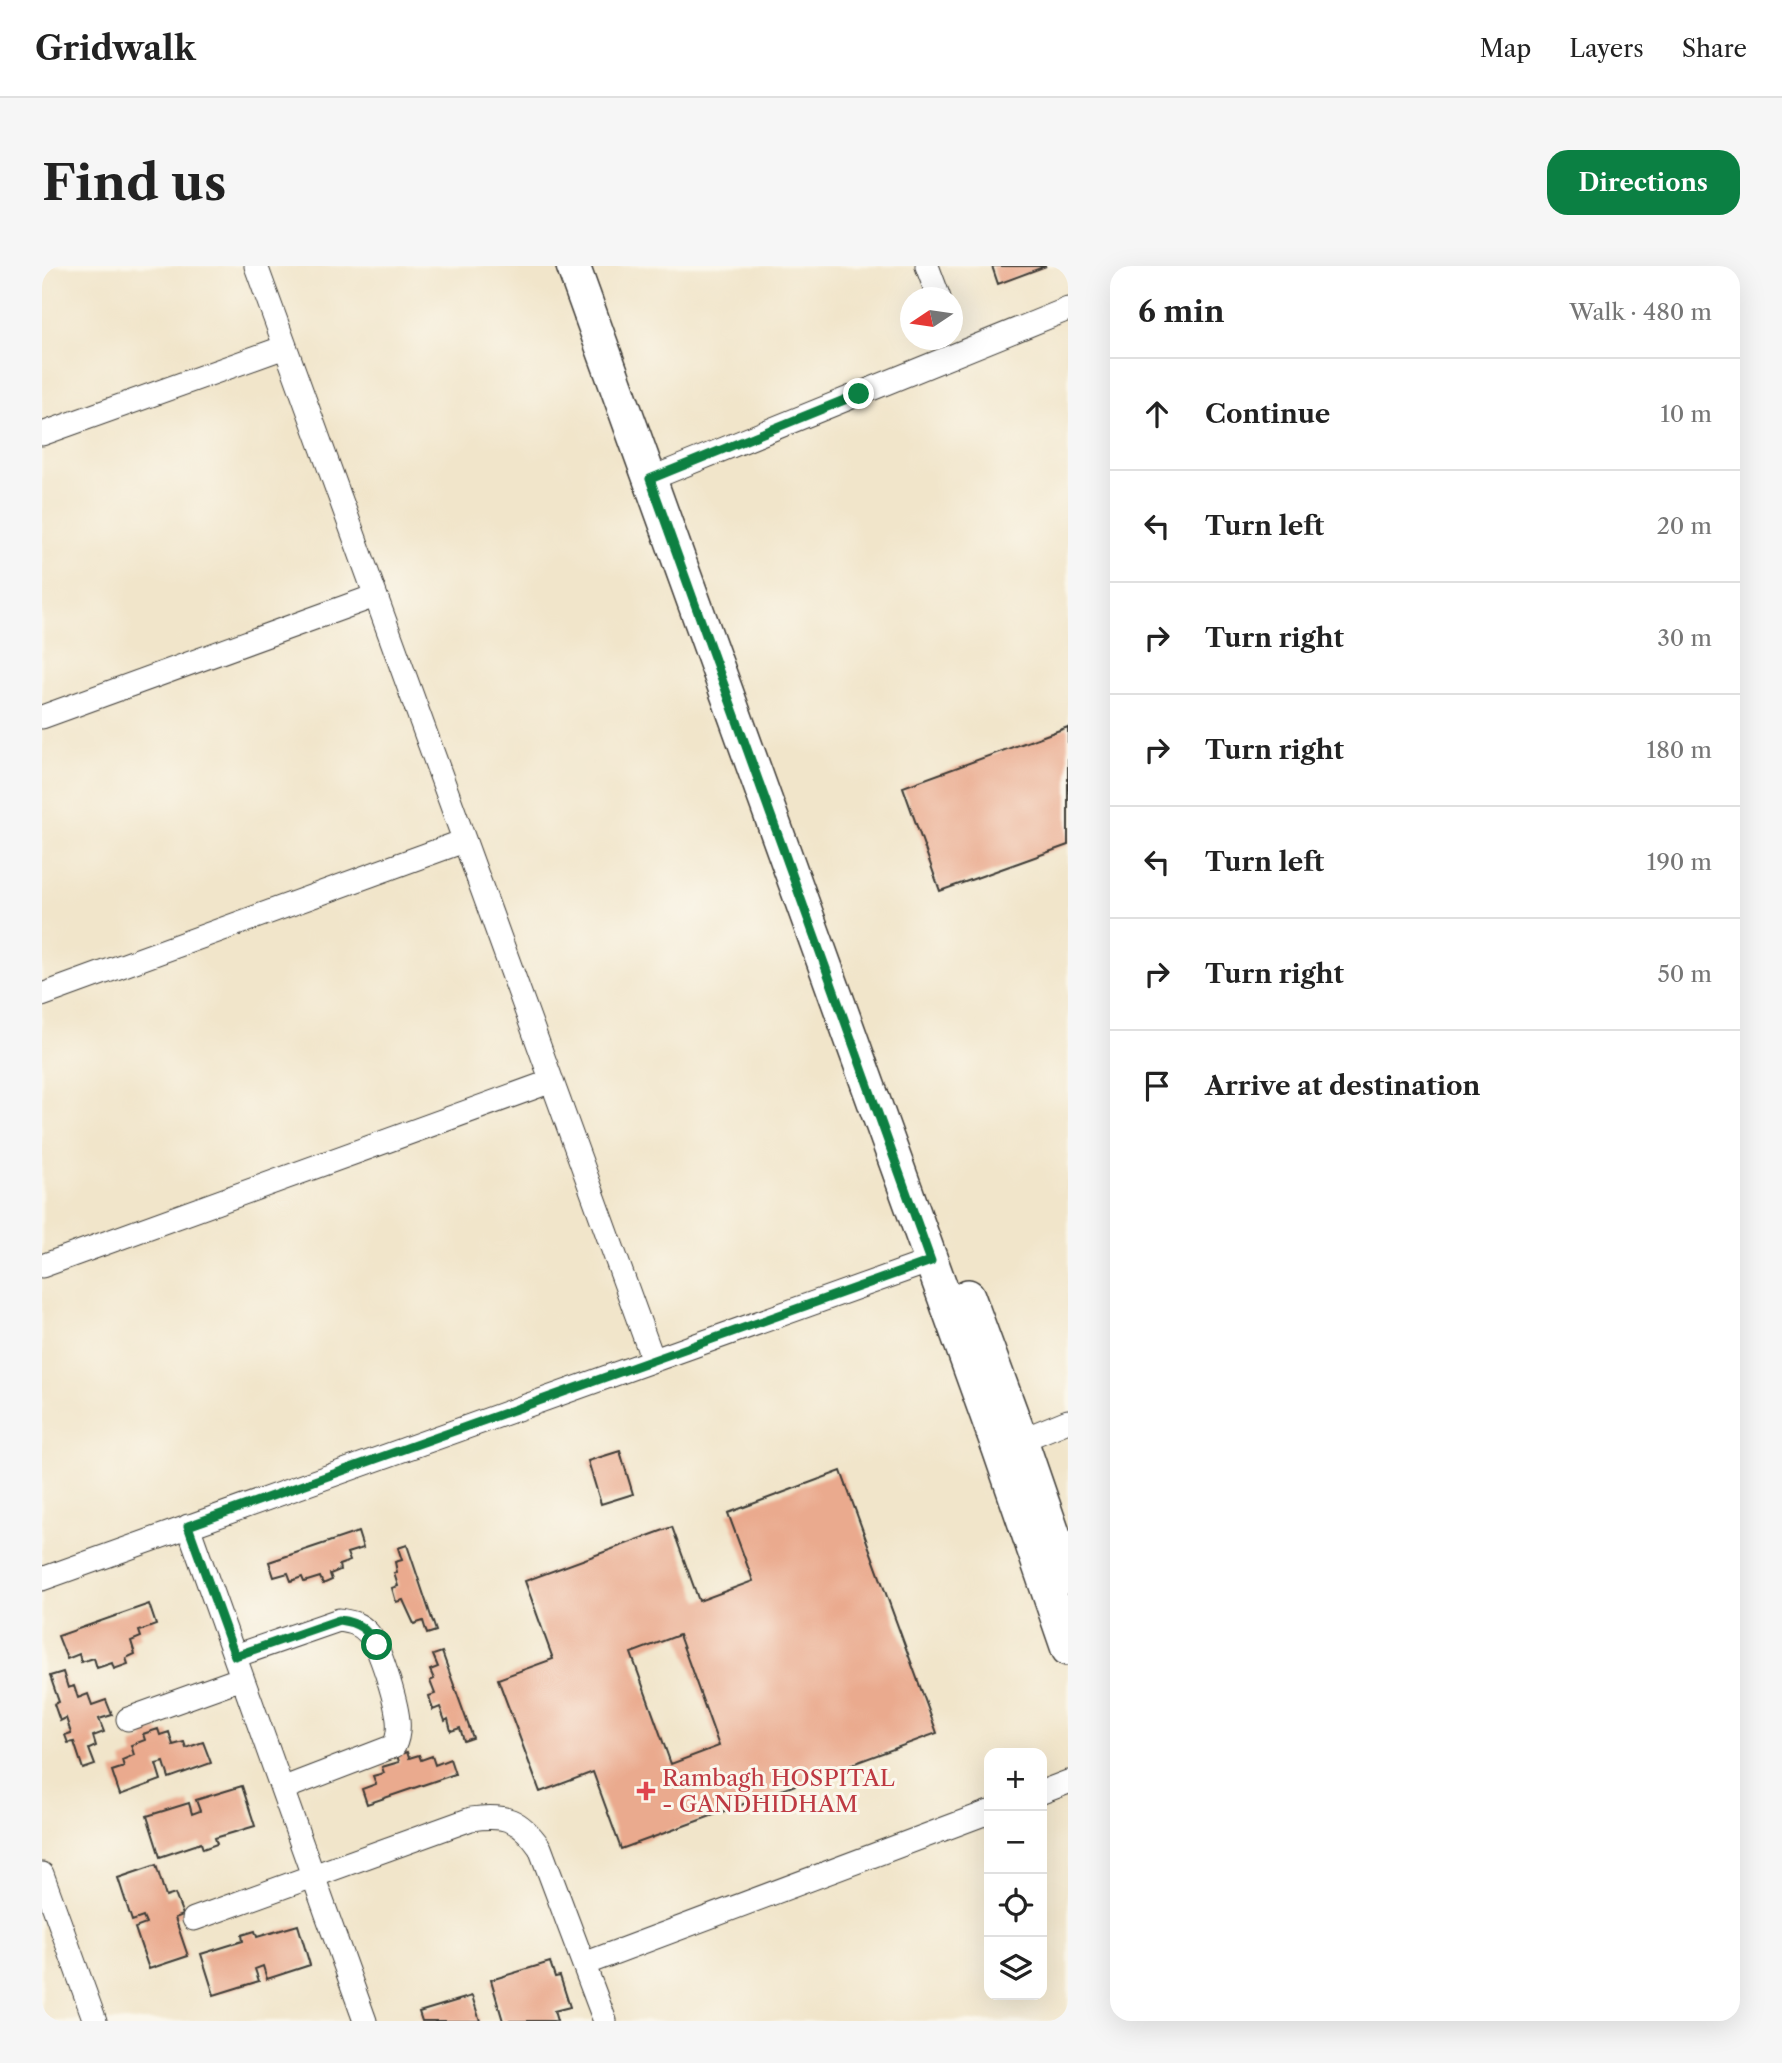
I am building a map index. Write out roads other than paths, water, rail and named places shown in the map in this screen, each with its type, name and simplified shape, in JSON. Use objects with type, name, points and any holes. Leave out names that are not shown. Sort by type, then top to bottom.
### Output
[{"type":"main road","points":[[573,266],[660,475],[1010,1445],[1068,1649]]},
{"type":"main road","points":[[596,266],[660,475],[931,1261],[1068,1577]]},
{"type":"street","points":[[256,266],[653,1360]]},
{"type":"street","points":[[927,266],[935,287]]},
{"type":"street","points":[[963,342],[1068,309]]},
{"type":"street","points":[[42,434],[285,347]]},
{"type":"street","points":[[660,475],[942,350]]},
{"type":"street","points":[[42,717],[375,596]]},
{"type":"street","points":[[42,995],[464,841]]},
{"type":"street","points":[[42,1266],[551,1081]]},
{"type":"street","points":[[42,1579],[931,1261]]},
{"type":"street","points":[[1010,1445],[1068,1421]]},
{"type":"street","points":[[188,1526],[365,2021]]},
{"type":"street","points":[[128,1719],[339,1620],[355,1622],[377,1645],[398,1719],[398,1737],[394,1746],[282,1789]]},
{"type":"street","points":[[1047,1790],[1068,1782]]},
{"type":"street","points":[[583,1964],[984,1814]]},
{"type":"street","points":[[194,1919],[471,1819],[491,1816],[509,1818],[528,1831],[540,1848],[605,2021]]},
{"type":"street","points":[[42,1874],[95,2021]]},
{"type":"place","name":"Rambagh HOSPITAL - GANDHIDHAM","points":[[646,1791]]}]
